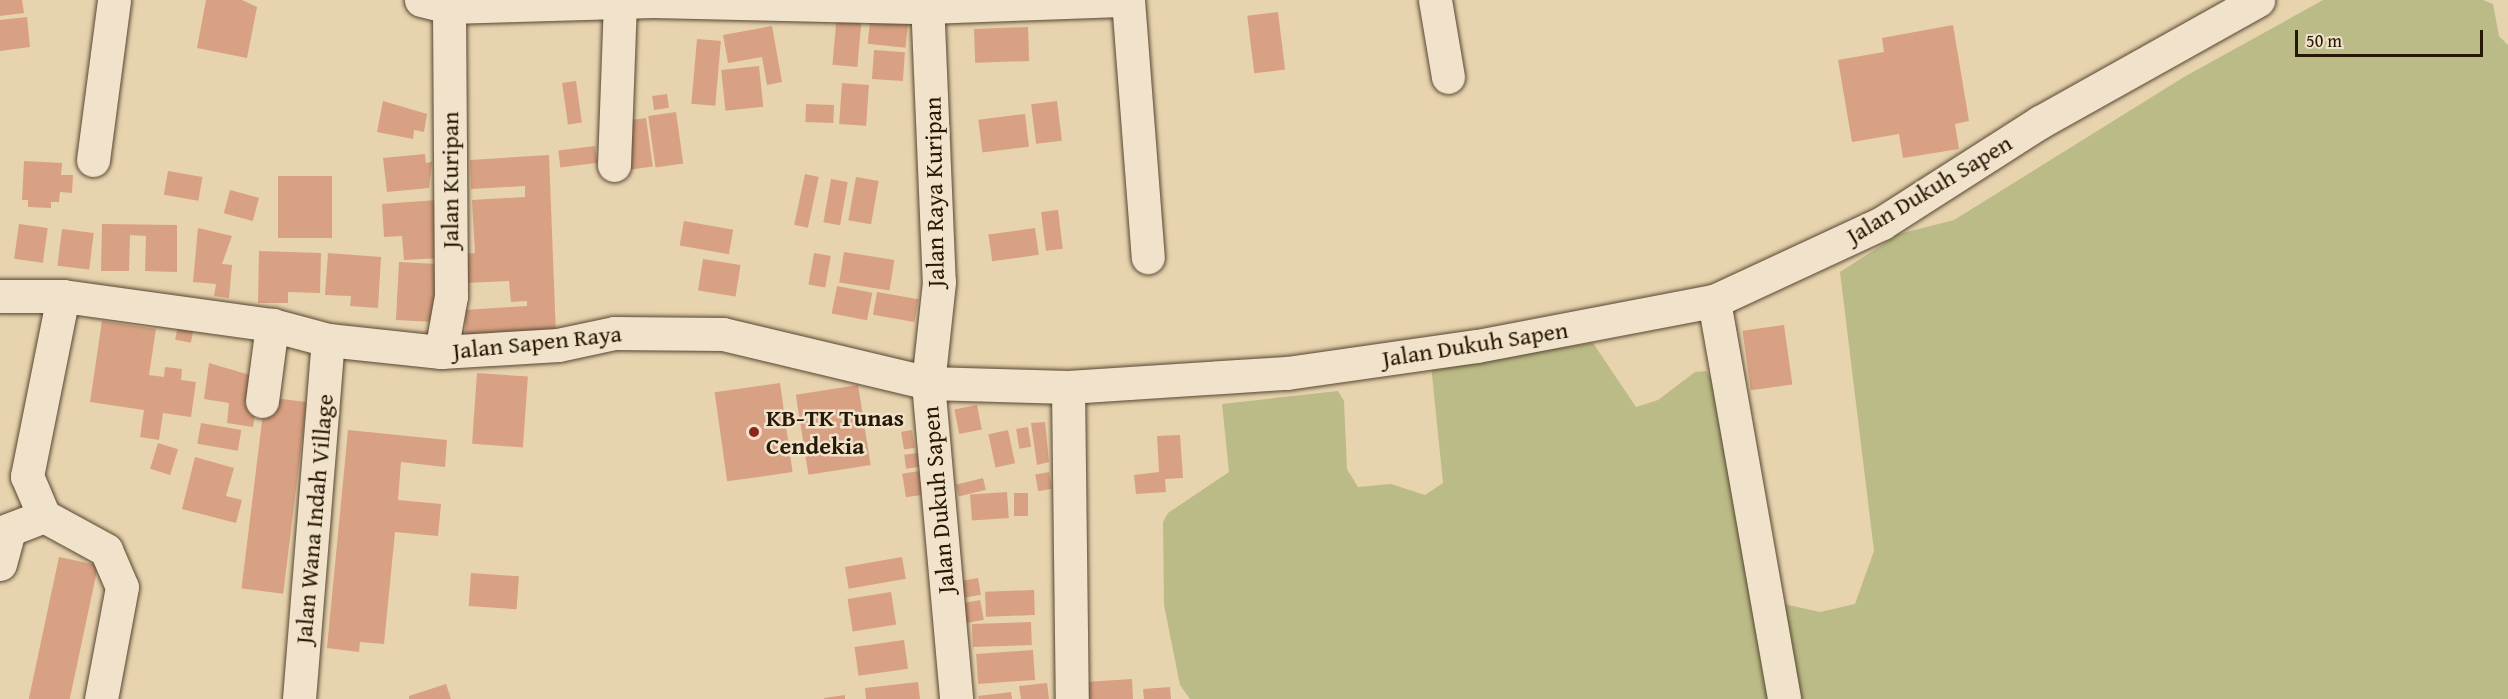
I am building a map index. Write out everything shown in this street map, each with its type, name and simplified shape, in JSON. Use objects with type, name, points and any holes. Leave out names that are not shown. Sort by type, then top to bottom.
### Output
[{"type":"street","points":[[93,160],[114,0]]},
{"type":"street","points":[[435,3],[927,4],[1121,0]]},
{"type":"street","points":[[1128,0],[1148,257]]},
{"type":"street","points":[[1435,0],[1448,77]]},
{"type":"street","name":"Jalan Dukuh Sapen","points":[[956,699],[928,383],[1068,387],[1287,373],[1477,346],[1714,301],[1882,223],[2040,122],[2258,0]]},
{"type":"street","points":[[614,165],[620,2]]},
{"type":"street","name":"Jalan Kuripan","points":[[435,3],[450,296],[441,352]]},
{"type":"street","name":"Jalan Raya Kuripan","points":[[927,4],[939,270],[928,383]]},
{"type":"street","name":"Jalan Sapen Raya","points":[[0,296],[63,296],[273,325],[328,340],[441,352],[558,345],[614,333],[723,334],[928,383]]},
{"type":"street","points":[[63,296],[27,476],[44,516],[106,550],[122,587],[101,699]]},
{"type":"street","points":[[1714,301],[1784,699]]},
{"type":"street","points":[[262,400],[273,325]]},
{"type":"street","name":"Jalan Wana Indah Village","points":[[299,699],[328,340]]},
{"type":"street","points":[[1068,387],[1072,699]]},
{"type":"street","points":[[0,564],[4,531],[44,516]]},
{"type":"green space","points":[[2323,0],[2483,0],[2493,4],[2499,36],[2508,45],[2508,699],[1190,699],[1180,685],[1164,605],[1163,522],[1168,513],[1229,472],[1222,404],[1338,391],[1344,401],[1347,469],[1358,487],[1391,484],[1425,495],[1443,483],[1431,365],[1593,343],[1636,407],[1658,400],[1695,372],[1706,371],[1719,391],[1751,597],[1820,612],[1855,604],[1874,551],[1840,272],[1899,234],[1954,220],[2184,77]]},
{"type":"building","points":[[0,0],[22,0],[24,13],[0,16]]},
{"type":"building","points":[[206,0],[242,0],[257,7],[247,58],[197,48]]},
{"type":"building","points":[[871,12],[909,16],[905,48],[868,44]]},
{"type":"building","points":[[1278,12],[1285,70],[1254,73],[1247,16]]},
{"type":"building","points":[[837,13],[862,15],[857,67],[832,65]]},
{"type":"building","points":[[27,17],[30,47],[0,51],[0,20]]},
{"type":"building","points":[[1953,25],[1969,121],[1955,124],[1959,149],[1903,158],[1899,134],[1852,142],[1838,60],[1884,52],[1882,38]]},
{"type":"building","points":[[772,26],[782,82],[767,85],[762,57],[728,63],[723,35]]},
{"type":"building","points":[[1028,27],[1029,61],[975,63],[974,29]]},
{"type":"building","points":[[697,39],[721,41],[715,106],[691,104]]},
{"type":"building","points":[[874,50],[905,52],[903,81],[872,79]]},
{"type":"building","points":[[759,66],[763,107],[725,111],[721,70]]},
{"type":"building","points":[[576,81],[582,123],[568,125],[562,83]]},
{"type":"building","points":[[842,83],[869,85],[866,126],[839,124]]},
{"type":"building","points":[[667,94],[669,108],[654,110],[652,96]]},
{"type":"building","points":[[383,101],[427,114],[424,132],[414,130],[413,139],[377,132]]},
{"type":"building","points":[[1057,101],[1062,141],[1036,144],[1031,104]]},
{"type":"building","points":[[806,104],[834,105],[833,123],[805,122]]},
{"type":"building","points":[[676,112],[683,163],[656,167],[648,116]]},
{"type":"building","points":[[1025,114],[1029,147],[982,152],[978,120]]},
{"type":"building","points":[[646,118],[653,167],[624,171],[617,122]]},
{"type":"building","points":[[595,146],[597,163],[560,167],[558,151]]},
{"type":"building","points":[[425,154],[426,163],[432,162],[429,188],[387,192],[383,158]]},
{"type":"building","points":[[549,155],[556,336],[466,337],[465,310],[527,306],[527,301],[511,302],[509,281],[466,283],[464,254],[475,253],[472,200],[525,197],[525,186],[471,189],[470,160]]},
{"type":"building","points":[[24,161],[62,163],[61,175],[73,175],[72,193],[60,192],[59,202],[51,202],[51,208],[28,207],[28,200],[22,200]]},
{"type":"building","points":[[168,171],[202,177],[198,201],[164,195]]},
{"type":"building","points":[[805,174],[819,177],[808,228],[794,225]]},
{"type":"building","points":[[278,176],[332,176],[332,238],[278,238]]},
{"type":"building","points":[[856,177],[879,181],[871,224],[848,220]]},
{"type":"building","points":[[831,179],[848,182],[840,225],[823,222]]},
{"type":"building","points":[[230,190],[259,198],[253,221],[224,213]]},
{"type":"building","points":[[437,200],[442,258],[404,260],[402,236],[384,237],[382,204]]},
{"type":"building","points":[[1058,210],[1063,249],[1046,251],[1041,212]]},
{"type":"building","points":[[684,221],[733,230],[729,254],[680,246]]},
{"type":"building","points":[[19,224],[48,228],[43,263],[14,259]]},
{"type":"building","points":[[102,224],[177,225],[177,272],[145,271],[146,236],[130,235],[129,271],[101,271]]},
{"type":"building","points":[[198,228],[232,236],[222,264],[232,265],[229,298],[214,296],[216,284],[193,282]]},
{"type":"building","points":[[1035,228],[1039,255],[992,261],[988,235]]},
{"type":"building","points":[[62,229],[94,233],[89,270],[57,266]]},
{"type":"building","points":[[259,251],[321,253],[320,293],[288,292],[288,303],[258,303]]},
{"type":"building","points":[[844,252],[894,260],[890,291],[839,283]]},
{"type":"building","points":[[328,253],[381,257],[378,308],[350,306],[351,296],[325,295]]},
{"type":"building","points":[[814,253],[831,256],[825,287],[808,285]]},
{"type":"building","points":[[703,259],[741,265],[736,297],[698,291]]},
{"type":"building","points":[[399,262],[438,264],[435,322],[396,320]]},
{"type":"building","points":[[837,286],[872,293],[867,320],[832,313]]},
{"type":"building","points":[[877,292],[918,299],[914,322],[873,315]]},
{"type":"building","points":[[179,320],[195,323],[191,343],[175,340]]},
{"type":"building","points":[[102,321],[156,329],[149,375],[164,377],[165,367],[182,369],[181,380],[196,382],[191,417],[163,413],[159,440],[140,437],[144,410],[90,402]]},
{"type":"building","points":[[1784,325],[1792,384],[1751,390],[1742,331]]},
{"type":"building","points":[[209,363],[260,378],[253,427],[227,423],[229,403],[204,399]]},
{"type":"building","points":[[477,373],[528,377],[523,447],[472,444]]},
{"type":"building","name":"KB-TK Tunas Cendekia","points":[[780,383],[793,472],[727,481],[715,392]]},
{"type":"building","points":[[858,385],[871,465],[808,475],[796,395]]},
{"type":"building","points":[[265,397],[307,402],[283,594],[241,589]]},
{"type":"building","points":[[977,405],[982,430],[959,434],[954,409]]},
{"type":"building","points":[[1045,422],[1049,462],[1037,465],[1031,423]]},
{"type":"building","points":[[201,423],[241,430],[238,451],[197,444]]},
{"type":"building","points":[[1028,427],[1031,447],[1019,449],[1016,429]]},
{"type":"building","points":[[348,430],[447,440],[445,467],[401,462],[398,500],[441,504],[438,536],[395,532],[384,644],[360,642],[359,652],[327,648]]},
{"type":"building","points":[[912,430],[915,448],[904,449],[901,432]]},
{"type":"building","points":[[1008,430],[1015,463],[996,467],[988,434]]},
{"type":"building","points":[[1180,435],[1183,478],[1165,479],[1166,492],[1136,494],[1134,475],[1159,472],[1157,436]]},
{"type":"building","points":[[158,443],[178,449],[170,475],[150,469]]},
{"type":"building","points":[[917,453],[919,467],[906,469],[904,455]]},
{"type":"building","points":[[195,457],[234,468],[226,496],[242,500],[236,523],[182,509]]},
{"type":"building","points":[[919,471],[923,495],[906,497],[902,474]]},
{"type":"building","points":[[1049,472],[1052,489],[1038,491],[1035,474]]},
{"type":"building","points":[[983,478],[986,490],[959,496],[956,485]]},
{"type":"building","points":[[1007,492],[1009,518],[972,521],[970,495]]},
{"type":"building","points":[[1014,493],[1028,493],[1028,516],[1014,516]]},
{"type":"building","points":[[59,557],[98,565],[70,699],[29,699]]},
{"type":"building","points":[[902,557],[906,579],[849,589],[845,567]]},
{"type":"building","points":[[471,573],[519,576],[517,609],[469,606]]},
{"type":"building","points":[[978,578],[981,595],[956,599],[953,582]]},
{"type":"building","points":[[1034,590],[1035,615],[986,617],[985,592]]},
{"type":"building","points":[[891,592],[896,625],[853,631],[848,599]]},
{"type":"building","points":[[980,600],[984,620],[960,624],[956,605]]},
{"type":"building","points":[[1031,622],[1032,645],[973,647],[972,624]]},
{"type":"building","points":[[904,640],[908,669],[859,676],[854,647]]},
{"type":"building","points":[[1033,650],[1035,680],[978,684],[976,654]]},
{"type":"building","points":[[1132,679],[1133,699],[1087,699],[1086,682]]},
{"type":"building","points":[[918,682],[920,699],[866,699],[865,688]]},
{"type":"building","points":[[1047,683],[1049,699],[1021,699],[1019,686]]},
{"type":"building","points":[[446,684],[451,699],[409,699],[409,696]]},
{"type":"building","points":[[1170,687],[1171,699],[1144,699],[1143,689]]},
{"type":"building","points":[[1011,692],[1012,699],[979,699],[978,696]]},
{"type":"building","points":[[845,695],[845,699],[824,699],[824,698]]},
{"type":"place","name":"KB-TK Tunas Cendekia","points":[[754,432]]}]
